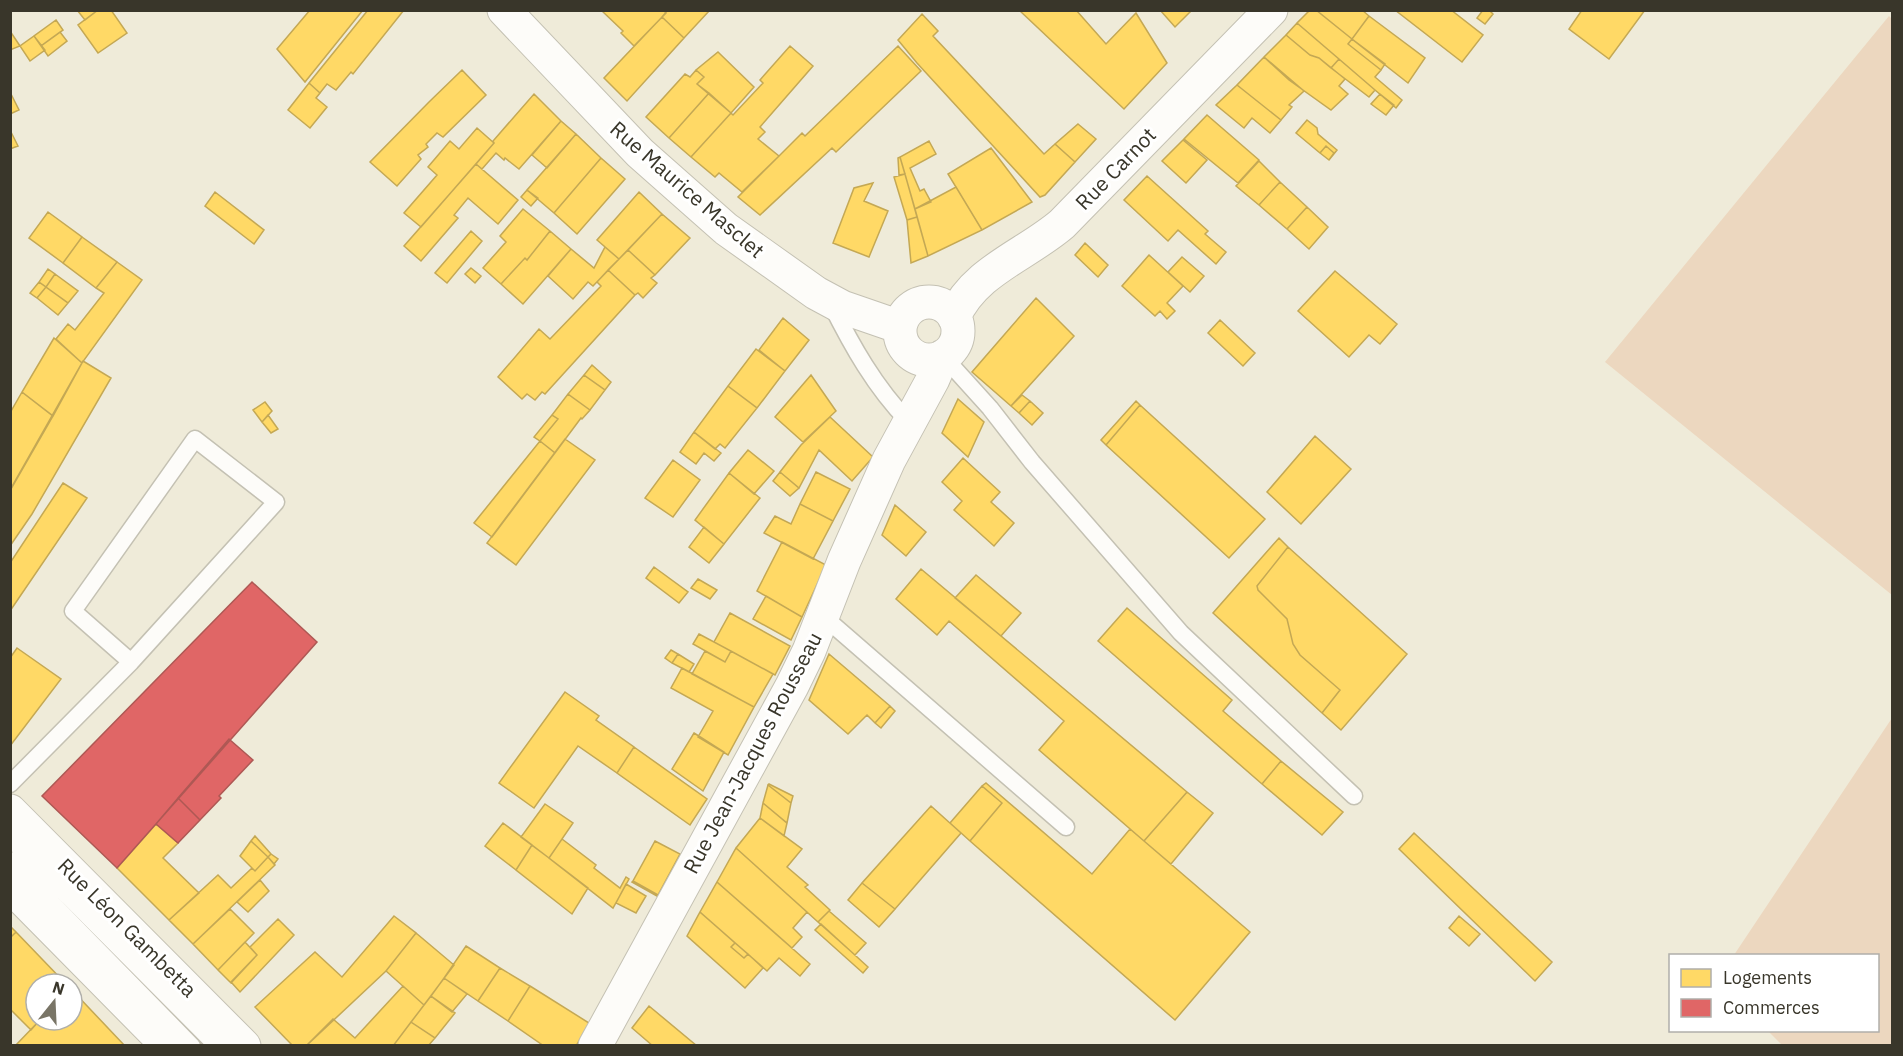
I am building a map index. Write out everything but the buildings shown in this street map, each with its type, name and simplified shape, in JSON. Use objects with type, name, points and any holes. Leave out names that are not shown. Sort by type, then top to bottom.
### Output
[{"type":"street","name":"Rue Maurice Masclet","points":[[504,10],[610,123],[673,183],[755,252],[829,300],[868,317],[900,327]]},
{"type":"street","name":"Rue Carnot","points":[[954,317],[968,293],[984,277],[1048,236],[1062,224],[1270,10]]},
{"type":"street","points":[[923,303],[941,304],[954,317],[957,325],[957,338],[943,356],[926,359],[913,354],[904,345],[900,336],[900,327],[908,311],[923,303]]},
{"type":"street","name":"Rue Jean-Jacques Rousseau","points":[[595,1046],[792,686],[824,617],[848,552],[889,460],[943,356]]},
{"type":"street","name":"Rue Léon Gambetta","points":[[10,811],[244,1046]]},
{"type":"street","points":[[10,886],[168,1046]]},
{"type":"lane","points":[[829,300],[869,372],[908,421]]},
{"type":"lane","points":[[943,356],[1181,633],[1354,796]]},
{"type":"lane","points":[[10,784],[131,662],[276,502],[195,439],[73,611],[131,662]]},
{"type":"lane","points":[[824,617],[1066,827]]},
{"type":"lane","points":[[10,838],[217,1046]]},
{"type":"lane","points":[[10,860],[192,1046]]},
{"type":"shaded area","points":[[1889,16],[1892,19],[1892,595],[1605,362]]},
{"type":"shaded area","points":[[1892,718],[1892,1045],[1782,1045],[1769,1032],[1879,1032],[1879,954],[1735,954]]}]
